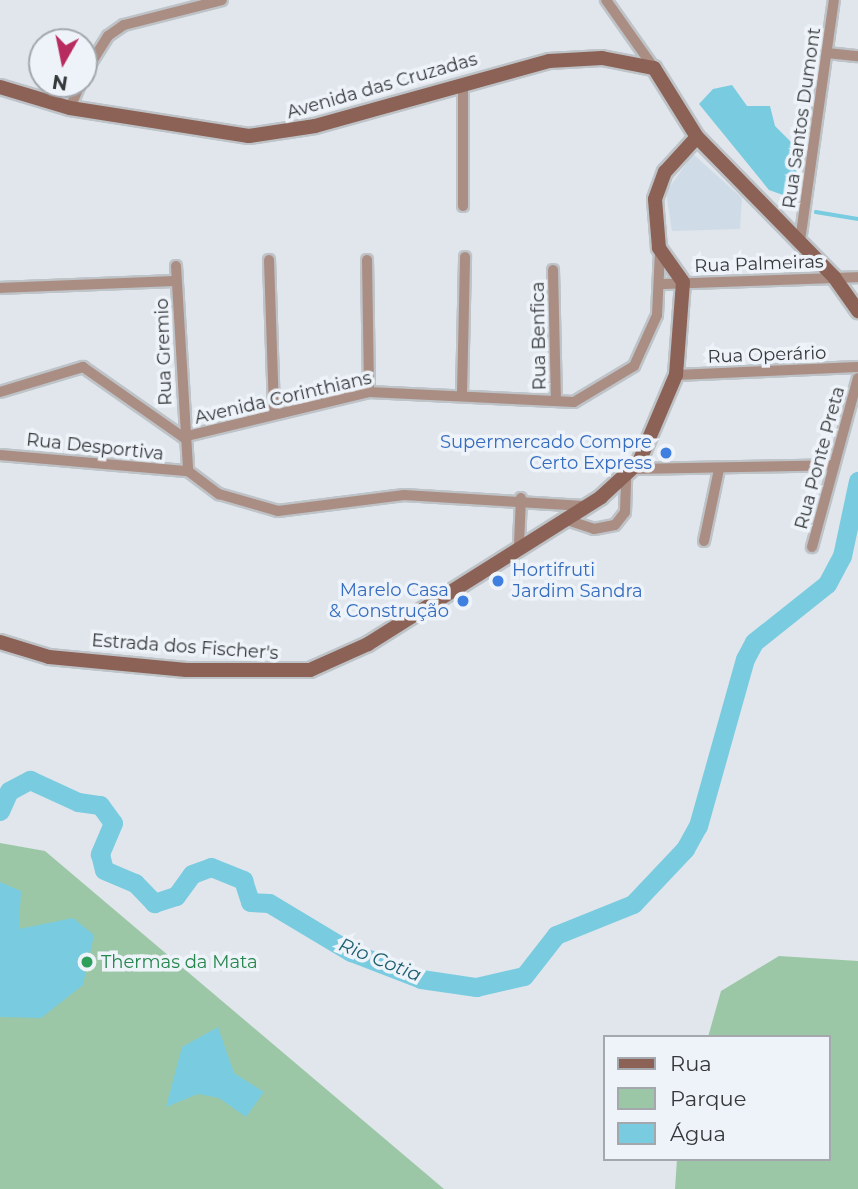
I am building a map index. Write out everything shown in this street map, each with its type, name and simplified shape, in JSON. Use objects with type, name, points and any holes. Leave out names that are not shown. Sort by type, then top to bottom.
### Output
[{"type":"street","points":[[98,52],[108,36],[124,25],[222,0]]},
{"type":"street","points":[[606,0],[654,68],[697,137],[834,277],[858,311]]},
{"type":"street","name":"Rua Santos Dumont","points":[[800,241],[834,0]]},
{"type":"street","points":[[827,52],[858,56]]},
{"type":"street","name":"Avenida das Cruzadas","points":[[0,87],[70,108],[249,136],[284,134],[571,58],[654,68]]},
{"type":"street","points":[[463,85],[463,206]]},
{"type":"street","points":[[70,108],[74,98]]},
{"type":"street","points":[[567,520],[594,529],[615,525],[625,512],[630,473],[676,375],[683,282],[659,248],[658,186],[697,137]]},
{"type":"street","name":"Avenida Corinthians","points":[[0,392],[83,367],[183,437],[369,392],[462,393],[556,401],[590,397],[634,366],[657,315],[662,284],[659,248]]},
{"type":"street","points":[[462,393],[465,257]]},
{"type":"street","points":[[269,260],[274,414]]},
{"type":"street","points":[[367,260],[369,392]]},
{"type":"street","name":"Rua Gremio","points":[[176,266],[183,437],[188,471]]},
{"type":"street","name":"Rua Benfica","points":[[553,270],[556,401]]},
{"type":"street","name":"Rua Palmeiras","points":[[662,284],[858,278]]},
{"type":"street","points":[[0,288],[176,281]]},
{"type":"street","name":"Rua Operário","points":[[676,375],[858,367]]},
{"type":"street","name":"Rua Ponte Preta","points":[[812,547],[858,378]]},
{"type":"street","name":"Rua Desportiva","points":[[0,455],[188,471]]},
{"type":"street","points":[[630,473],[834,465]]},
{"type":"street","points":[[704,541],[719,469]]},
{"type":"street","points":[[188,471],[219,494],[278,511],[393,496],[521,498],[584,506]]},
{"type":"street","name":"Estrada dos Fischer's","points":[[0,642],[97,662],[248,674],[310,670],[368,644],[519,545],[567,520],[630,473]]},
{"type":"street","points":[[519,545],[521,498]]},
{"type":"shaded area","points":[[693,154],[742,198],[740,229],[672,231],[666,192]]},
{"type":"green space","name":"Thermas da Mata","points":[[0,843],[45,851],[444,1189],[0,1189]]},
{"type":"green space","points":[[779,956],[858,961],[858,1189],[675,1189],[677,1161],[830,1161],[830,1035],[709,1035],[721,991]]},
{"type":"water","points":[[732,85],[747,106],[770,106],[775,126],[799,150],[795,186],[783,195],[769,190],[699,104],[713,89]]},
{"type":"water","points":[[0,882],[21,891],[19,929],[73,918],[94,935],[83,985],[41,1018],[0,1017]]},
{"type":"water","points":[[218,1027],[234,1073],[264,1092],[246,1117],[219,1098],[198,1094],[166,1107],[182,1047]]},
{"type":"waterway","points":[[816,212],[858,219]]},
{"type":"waterway","name":"Rio Cotia","points":[[0,811],[9,791],[30,780],[78,802],[100,805],[113,823],[100,854],[104,870],[135,883],[154,903],[176,896],[192,874],[211,867],[243,880],[250,902],[269,903],[351,952],[421,979],[476,987],[524,976],[556,935],[633,904],[685,849],[698,826],[745,659],[754,642],[827,584],[842,556],[858,481]]},
{"type":"place","name":"Supermercado Compre Certo Express","points":[[666,453]]},
{"type":"place","name":"Hortifruti Jardim Sandra","points":[[498,581]]},
{"type":"place","name":"Marelo Casa & Construção","points":[[463,601]]},
{"type":"place","name":"Thermas da Mata","points":[[87,962]]}]
